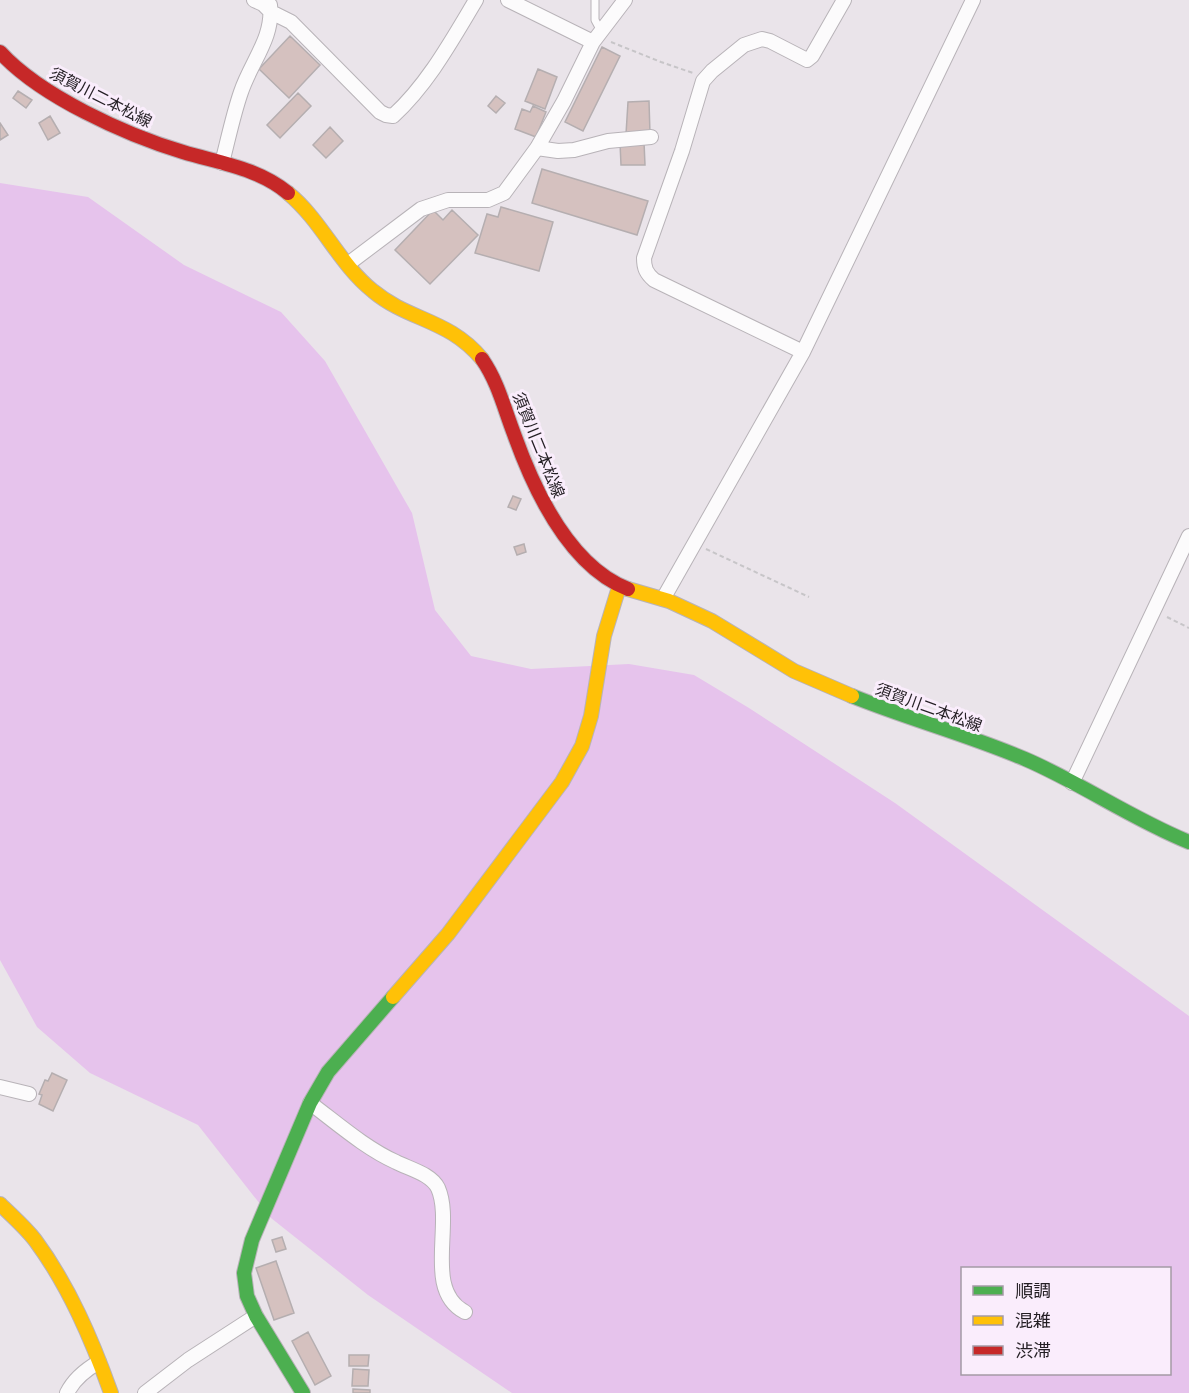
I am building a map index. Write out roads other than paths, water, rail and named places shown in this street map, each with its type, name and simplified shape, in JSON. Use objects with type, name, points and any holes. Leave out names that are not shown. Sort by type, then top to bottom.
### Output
[{"type":"main road","name":"須賀川二本松線","points":[[0,52],[13,66],[35,81],[108,123],[164,147],[261,174],[283,187],[311,216],[371,290],[391,305],[453,330],[473,346],[483,358],[497,385],[514,436],[544,505],[554,521],[589,563],[607,579],[619,586],[663,599],[726,628],[802,675],[893,712],[1052,771],[1142,821],[1189,842]]},
{"type":"main road","points":[[303,1393],[256,1316],[245,1284],[247,1258],[252,1240],[310,1102],[328,1072],[447,934],[562,782],[582,746],[591,716],[604,636],[619,586]]},
{"type":"main road","points":[[0,1204],[34,1239],[47,1258],[74,1306],[111,1393]]},
{"type":"street","points":[[254,0],[271,6],[291,22],[386,116],[393,116],[404,106],[436,64],[476,0]]},
{"type":"street","points":[[508,0],[598,36]]},
{"type":"street","points":[[348,264],[421,209],[448,201],[488,200],[504,193],[537,148],[598,36],[625,0]]},
{"type":"street","points":[[803,352],[673,291],[647,274],[644,266],[648,244],[682,151],[703,81],[744,45],[762,39],[807,60],[812,56],[844,0]]},
{"type":"street","points":[[663,599],[696,545],[803,352],[973,0]]},
{"type":"street","points":[[222,163],[240,95],[270,28],[271,6]]},
{"type":"street","points":[[537,148],[558,152],[608,141],[651,137]]},
{"type":"street","points":[[1072,783],[1189,536]]},
{"type":"street","points":[[0,1087],[29,1094]]},
{"type":"street","points":[[310,1102],[380,1155],[427,1176],[437,1185],[440,1195],[443,1236],[443,1282],[456,1308],[465,1312]]},
{"type":"street","points":[[145,1393],[188,1360],[256,1316]]},
{"type":"street","points":[[67,1393],[72,1383],[87,1369],[99,1362]]},
{"type":"lane","points":[[595,0],[598,36]]}]
